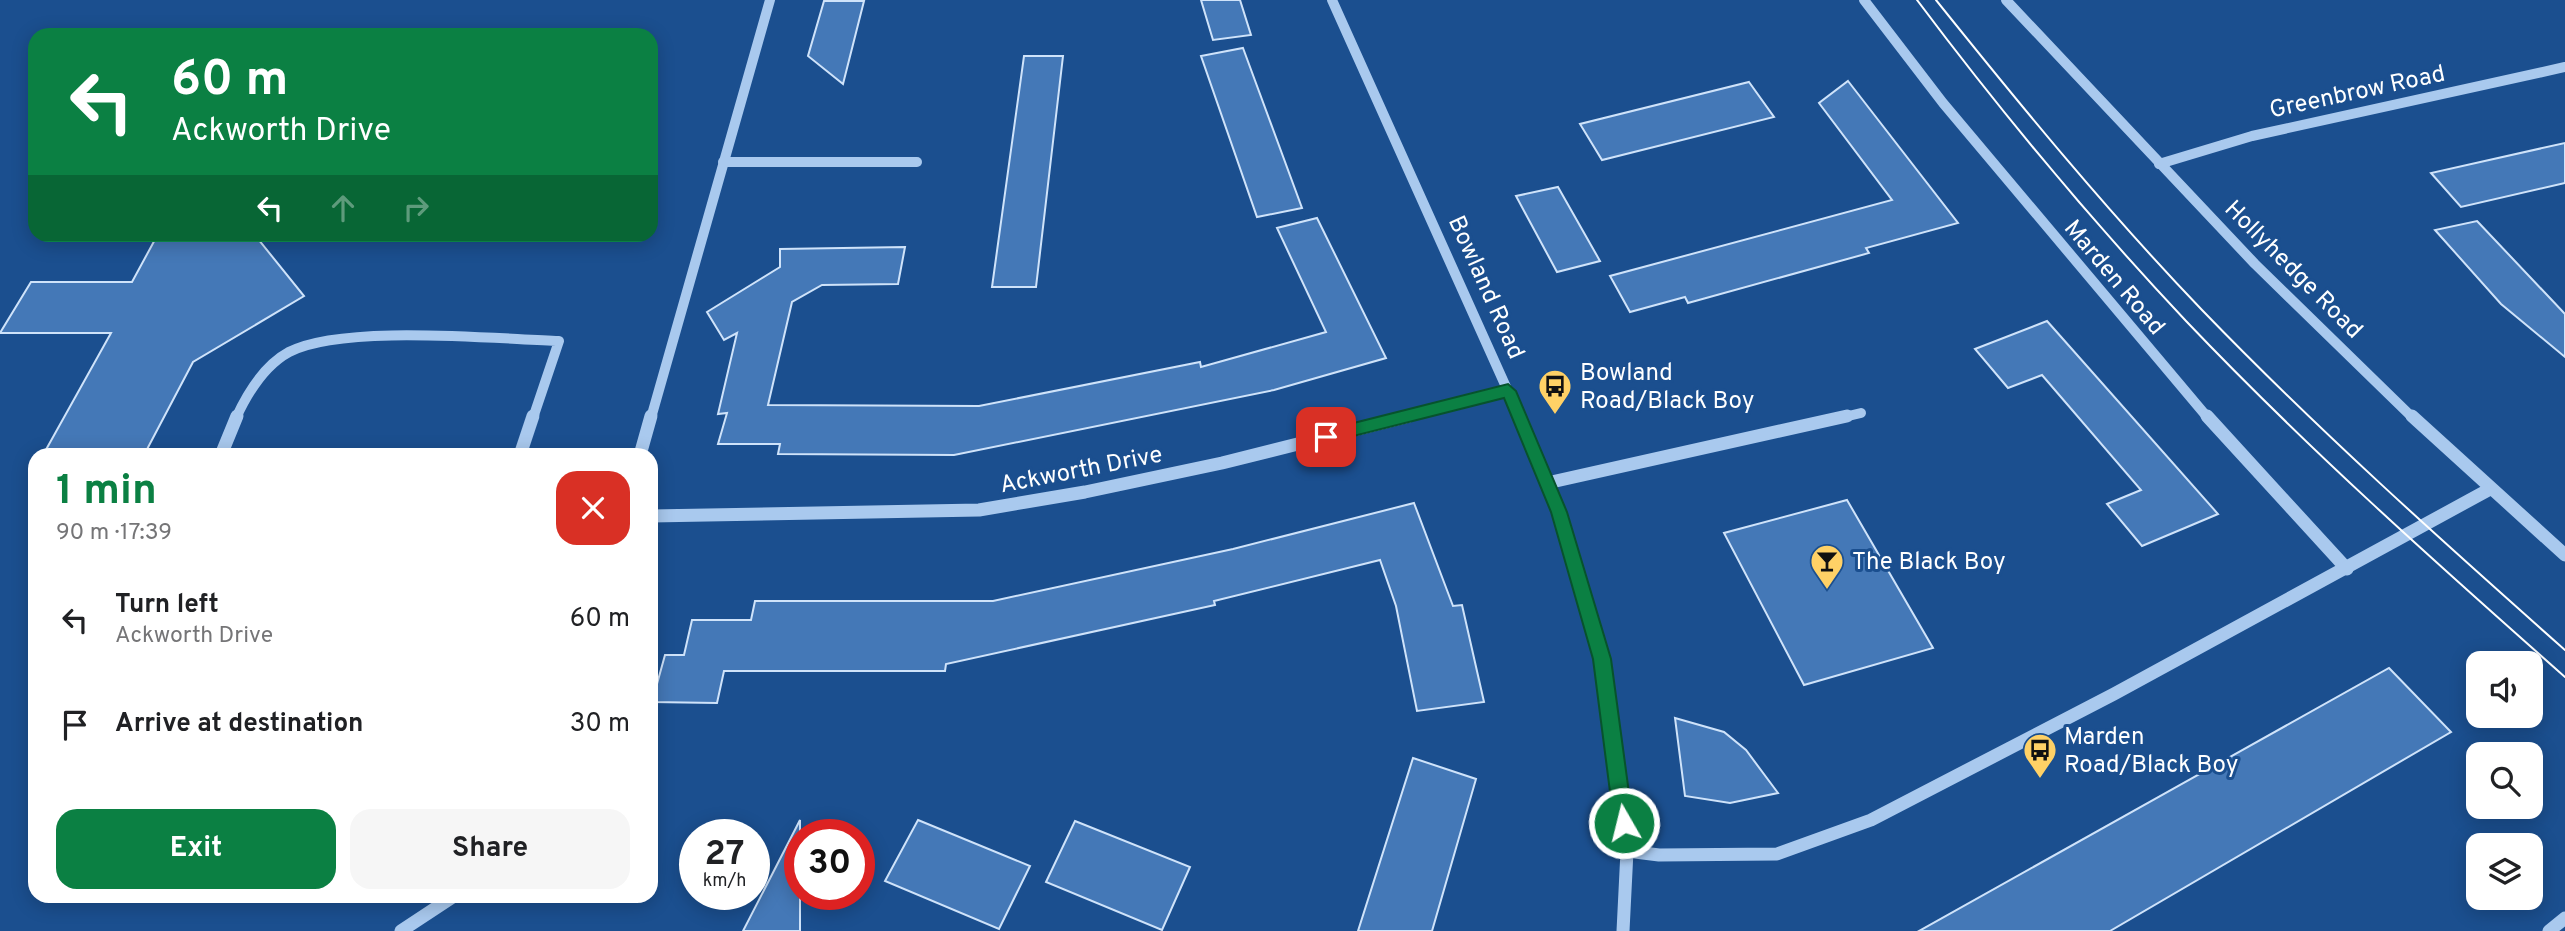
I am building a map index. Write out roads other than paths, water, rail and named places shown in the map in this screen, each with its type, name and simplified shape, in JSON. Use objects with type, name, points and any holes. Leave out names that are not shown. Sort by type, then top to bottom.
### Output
[{"type":"street","points":[[642,448],[770,0]]},
{"type":"street","name":"Bowland Road","points":[[1332,0],[1508,391],[1559,512],[1602,659],[1627,851],[1623,931]]},
{"type":"street","name":"Marden Road","points":[[1864,0],[1943,103],[2180,387],[2347,569]]},
{"type":"street","name":"Hollyhedge Road","points":[[2006,0],[2159,164],[2354,362],[2565,555]]},
{"type":"street","name":"Greenbrow Road","points":[[2159,164],[2252,136],[2565,67]]},
{"type":"street","points":[[723,162],[917,162]]},
{"type":"street","points":[[224,448],[254,382],[289,351],[326,341],[390,337],[559,341],[522,448]]},
{"type":"street","name":"Ackworth Drive","points":[[658,516],[979,509],[1085,492],[1222,463],[1508,391]]},
{"type":"street","points":[[1547,483],[1861,413]]},
{"type":"street","points":[[1627,851],[1659,855],[1777,854],[1871,820],[2347,569],[2490,489]]},
{"type":"street","points":[[401,931],[443,903]]},
{"type":"street","points":[[2549,931],[2565,918]]},
{"type":"tram line","points":[[1917,0],[2047,164],[2115,244],[2186,321],[2324,459],[2565,677]]},
{"type":"tram line","points":[[1936,0],[2065,158],[2202,310],[2335,441],[2565,650]]},
{"type":"place","name":"Bowland Road/Black Boy","points":[[1555,416]]},
{"type":"place","name":"The Black Boy","points":[[1827,591]]},
{"type":"place","name":"Marden Road/Black Boy","points":[[2040,780]]}]
